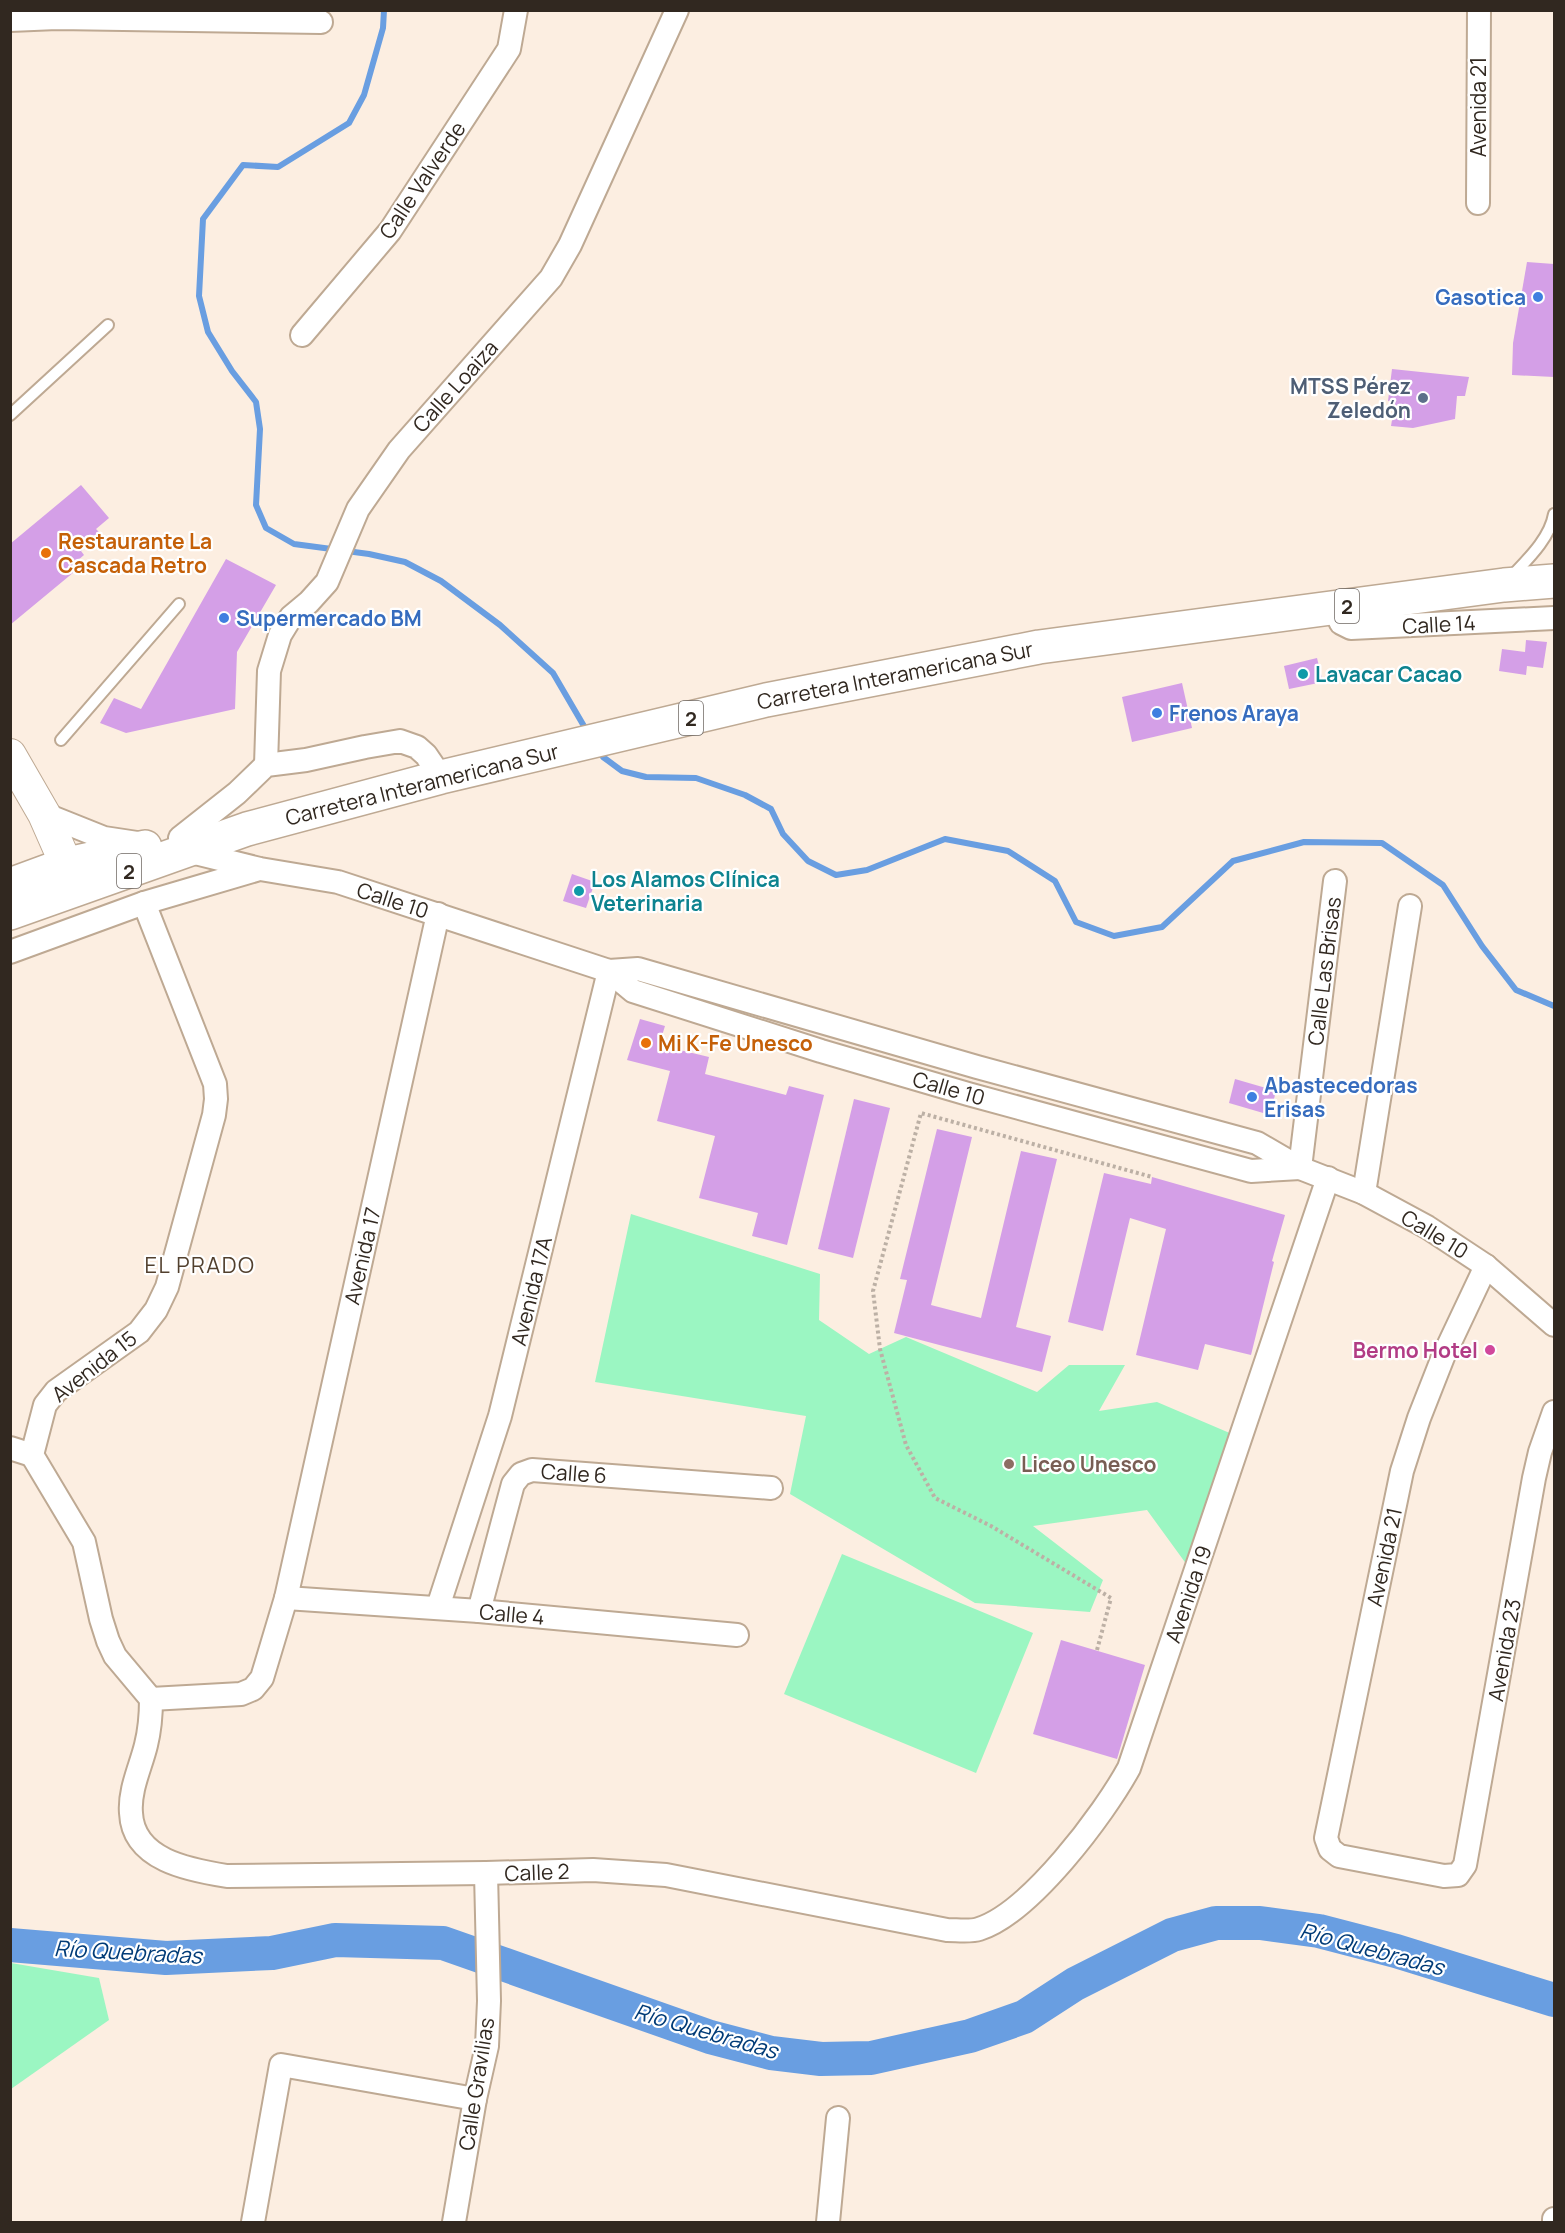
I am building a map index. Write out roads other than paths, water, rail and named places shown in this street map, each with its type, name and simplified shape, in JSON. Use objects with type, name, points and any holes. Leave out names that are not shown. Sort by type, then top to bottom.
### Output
[{"type":"highway","name":"Carretera Interamericana Sur","points":[[10,885],[73,877],[174,845],[247,829],[441,777],[766,700],[1027,649],[1140,632],[1504,585],[1554,581]]},
{"type":"highway","name":"Carretera Interamericana Sur","points":[[10,913],[73,877]]},
{"type":"street","name":"Calle Valverde","points":[[302,335],[390,231],[508,49],[516,10]]},
{"type":"street","name":"Calle Loaiza","points":[[266,765],[269,671],[280,635],[291,617],[327,582],[358,509],[399,450],[550,278],[570,245],[677,10]]},
{"type":"street","name":"Avenida 21","points":[[1478,203],[1479,10]]},
{"type":"street","points":[[10,20],[57,18],[321,22]]},
{"type":"street","name":"Calle 14","points":[[1334,608],[1341,623],[1351,628],[1554,618]]},
{"type":"street","points":[[174,845],[237,793],[266,765],[306,760],[400,741],[417,747],[426,755],[441,777]]},
{"type":"street","points":[[10,755],[44,814],[73,877]]},
{"type":"street","name":"Calle 10","points":[[44,814],[104,838],[174,845],[260,869],[338,882],[609,970],[633,991],[821,1051],[968,1094],[1251,1171],[1300,1168],[1364,1193],[1427,1227],[1486,1266],[1554,1325]]},
{"type":"street","points":[[10,952],[144,903],[260,869]]},
{"type":"street","name":"Calle Las Brisas","points":[[1300,1168],[1335,881]]},
{"type":"street","name":"Avenida 15","points":[[32,1455],[45,1405],[56,1391],[139,1332],[156,1310],[167,1287],[214,1115],[215,1084],[144,903]]},
{"type":"street","points":[[1364,1193],[1410,906]]},
{"type":"street","name":"Avenida 17","points":[[151,1698],[241,1694],[254,1689],[262,1678],[286,1598],[438,914]]},
{"type":"street","name":"Avenida 17A","points":[[438,1607],[500,1416],[609,970]]},
{"type":"street","name":"Avenida 19","points":[[947,1930],[978,1929],[1003,1917],[1042,1884],[1114,1796],[1129,1768],[1328,1178]]},
{"type":"street","name":"Avenida 21","points":[[1444,1876],[1339,1856],[1330,1849],[1326,1838],[1402,1471],[1419,1418],[1443,1357],[1486,1266]]},
{"type":"street","name":"Avenida 23","points":[[1444,1876],[1458,1875],[1466,1865],[1534,1479],[1540,1452],[1554,1413]]},
{"type":"street","points":[[10,1448],[32,1455],[84,1542],[108,1641],[116,1656],[151,1698]]},
{"type":"street","name":"Calle 6","points":[[478,1611],[513,1484],[521,1474],[532,1470],[771,1488]]},
{"type":"street","name":"Calle 4","points":[[286,1598],[438,1607],[737,1635]]},
{"type":"street","name":"Calle 2","points":[[151,1698],[146,1742],[130,1812],[134,1833],[150,1850],[170,1863],[198,1872],[226,1876],[486,1874],[593,1870],[666,1875],[947,1930]]},
{"type":"street","name":"Calle Gravilias","points":[[453,2223],[487,2046],[489,2001],[486,1874]]},
{"type":"street","points":[[253,2223],[281,2065],[475,2099]]},
{"type":"street","points":[[828,2223],[838,2118]]},
{"type":"lane","points":[[10,415],[108,325]]},
{"type":"lane","points":[[1504,585],[1534,552],[1554,519]]},
{"type":"lane","points":[[61,740],[179,604]]},
{"type":"waterway","points":[[384,10],[383,28],[364,95],[349,123],[278,167],[243,165],[203,219],[199,296],[208,332],[232,371],[256,402],[260,429],[256,505],[266,528],[294,544],[369,554],[405,562],[441,581],[500,625],[553,673],[588,733]]},
{"type":"waterway","points":[[598,749],[603,757],[622,771],[646,777],[696,778],[745,795],[771,809],[783,834],[808,861],[836,875],[867,870],[945,839],[1008,851],[1055,881],[1076,922],[1114,936],[1162,927],[1233,861],[1304,842],[1382,843],[1443,885],[1482,946],[1516,990],[1554,1006]]},
{"type":"waterway","name":"Río Quebradas","points":[[10,1945],[166,1958],[272,1953],[335,1940],[443,1943],[710,2037],[771,2053],[821,2059],[871,2058],[970,2036],[1024,2017],[1075,1984],[1172,1935],[1216,1923],[1260,1923],[1319,1931],[1396,1951],[1554,2000]]},
{"type":"place","name":"Gasotica","points":[[1538,297]]},
{"type":"place","name":"MTSS Pérez Zeledón","points":[[1423,398]]},
{"type":"place","name":"Restaurante La Cascada Retro","points":[[46,553]]},
{"type":"place","name":"Supermercado BM","points":[[224,618]]},
{"type":"place","name":"Lavacar Cacao","points":[[1303,674]]},
{"type":"place","name":"Frenos Araya","points":[[1157,713]]},
{"type":"place","name":"Los Alamos Clínica Veterinaria","points":[[579,891]]},
{"type":"place","name":"Mi K-Fe Unesco","points":[[646,1043]]},
{"type":"place","name":"Abastecedoras Erisas","points":[[1252,1097]]},
{"type":"place","name":"Bermo Hotel","points":[[1490,1350]]},
{"type":"place","name":"Liceo Unesco","points":[[1009,1464]]},
{"type":"district","name":"EL PRADO","points":[[200,1265]]}]
